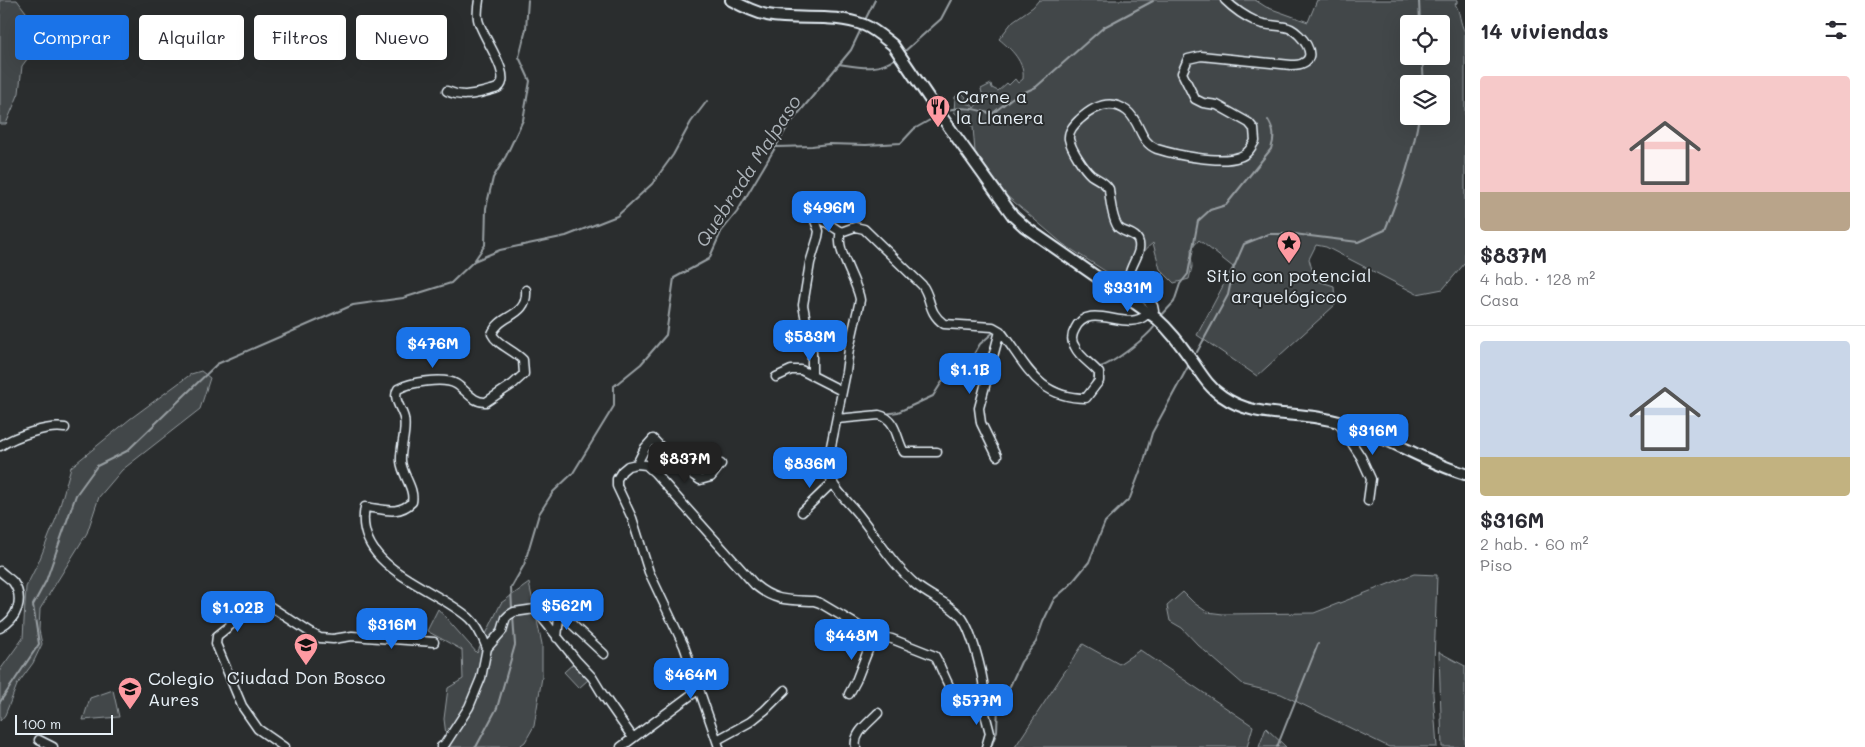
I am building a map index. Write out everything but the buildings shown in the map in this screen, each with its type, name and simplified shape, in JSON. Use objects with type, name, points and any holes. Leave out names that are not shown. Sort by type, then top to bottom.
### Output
[{"type":"main road","points":[[731,0],[768,15],[818,17],[862,25],[893,45],[1013,216],[1025,228],[1152,315],[1169,330],[1206,382],[1224,398],[1232,403],[1263,412],[1305,416],[1338,422],[1376,434],[1431,461],[1465,474]]},
{"type":"street","points":[[447,91],[465,96],[495,89],[502,83],[502,73],[498,61],[478,19],[479,0]]},
{"type":"street","points":[[841,232],[855,227],[864,229],[888,255],[922,285],[932,311],[944,324],[993,328],[1000,331],[1027,371],[1036,380],[1068,396],[1086,398],[1099,380],[1099,373],[1074,345],[1072,333],[1078,323],[1087,317],[1141,320],[1146,315],[1152,315],[1154,311],[1153,306],[1132,286],[1129,278],[1138,255],[1138,241],[1135,236],[1117,226],[1109,189],[1106,184],[1094,177],[1083,166],[1071,144],[1069,138],[1070,131],[1088,111],[1108,104],[1118,106],[1133,117],[1145,141],[1151,147],[1196,158],[1238,158],[1244,155],[1255,141],[1254,129],[1250,123],[1217,105],[1203,103],[1195,99],[1183,78],[1184,66],[1188,60],[1201,56],[1291,65],[1305,63],[1308,59],[1308,52],[1304,39],[1293,30],[1258,23],[1225,0]]},
{"type":"street","points":[[812,375],[812,352],[803,305],[810,263],[819,232],[814,218],[818,217],[841,232]]},
{"type":"street","points":[[841,232],[839,238],[842,250],[859,292],[860,300],[848,349],[829,456],[832,482],[873,533],[884,550],[916,585],[951,608],[962,619],[972,640],[981,678],[985,700],[983,706],[990,733],[986,747]]},
{"type":"street","points":[[487,648],[471,620],[394,569],[376,554],[370,546],[365,530],[365,507],[401,510],[412,502],[412,494],[401,461],[404,419],[396,396],[398,389],[407,385],[440,380],[450,381],[477,401],[486,402],[513,384],[524,374],[522,360],[496,341],[492,334],[498,325],[520,310],[525,304],[526,290]]},
{"type":"street","points":[[997,456],[981,422],[979,408],[1000,331]]},
{"type":"street","points":[[776,377],[796,369],[842,391]]},
{"type":"street","points":[[837,419],[885,416],[893,425],[904,452],[937,452]]},
{"type":"street","points":[[1338,422],[1362,457],[1371,479],[1369,490],[1372,500]]},
{"type":"street","points":[[0,446],[42,430],[65,428]]},
{"type":"street","points":[[637,464],[645,448],[653,439],[673,460],[698,479],[703,480],[711,476],[721,464]]},
{"type":"street","points":[[786,690],[750,722],[718,743],[684,646],[650,572],[632,518],[618,486],[618,479],[622,470],[637,464],[646,465],[755,586],[764,593],[776,598],[820,603],[874,635],[935,656],[953,695],[959,702],[970,709],[983,706]]},
{"type":"street","points":[[802,512],[832,482]]},
{"type":"street","points":[[0,571],[15,586],[18,604],[12,620],[0,628]]},
{"type":"street","points":[[284,747],[258,729],[242,706],[216,644],[217,636],[222,630],[258,603],[271,607],[320,638],[333,639],[352,636],[434,642]]},
{"type":"street","points":[[441,747],[445,744],[469,707],[481,678],[487,648],[502,631],[506,618],[514,612],[532,608],[539,612],[557,638],[592,677],[633,738]]},
{"type":"street","points":[[557,638],[559,617],[563,615],[604,654]]},
{"type":"street","points":[[849,694],[874,635]]},
{"type":"street","points":[[621,747],[699,689]]},
{"type":"street","points":[[856,747],[855,742],[858,735],[878,714]]},
{"type":"street","points":[[38,740],[53,747]]},
{"type":"shaded area","points":[[0,0],[17,0],[28,15],[15,15],[15,60],[26,60],[22,66],[19,93],[6,124],[0,124]]},
{"type":"shaded area","points":[[1039,0],[1255,0],[1266,7],[1308,22],[1317,0],[1457,0],[1455,4],[1465,32],[1465,263],[1443,289],[1417,294],[1326,247],[1316,245],[1309,259],[1315,280],[1334,286],[1335,305],[1257,376],[1197,335],[1233,267],[1199,240],[1191,249],[1192,267],[1189,279],[1174,283],[1160,269],[1153,243],[1140,257],[1130,287],[1063,244],[1007,196],[975,152],[973,127],[954,112],[955,97],[961,92],[966,97],[963,102],[972,105],[974,108],[983,97],[981,89],[991,84],[992,88],[998,91],[1015,79],[1018,83],[1023,79],[1022,67],[1019,62],[999,39],[1013,21],[1033,7]]},
{"type":"shaded area","points":[[201,371],[210,378],[200,409],[122,470],[99,497],[87,533],[40,609],[39,630],[42,644],[33,663],[17,685],[5,715],[0,721],[0,670],[23,638],[26,587],[39,561],[57,516],[71,467],[130,419],[191,374]]},
{"type":"shaded area","points":[[1414,574],[1437,575],[1433,694],[1437,747],[1389,747],[1281,694],[1244,685],[1198,645],[1182,628],[1170,621],[1167,606],[1183,592],[1207,612],[1223,614],[1314,613]]},
{"type":"shaded area","points":[[529,583],[542,644],[542,677],[534,726],[525,742],[518,747],[442,747],[447,743],[444,719],[448,688],[463,679],[462,650],[427,631],[438,609],[477,653],[501,603]]},
{"type":"shaded area","points":[[1083,644],[1119,664],[1140,650],[1253,726],[1247,747],[1015,747]]},
{"type":"shaded area","points":[[1439,652],[1465,666],[1465,747],[1442,747]]},
{"type":"shaded area","points":[[574,663],[589,679],[579,688],[564,672]]},
{"type":"shaded area","points":[[113,690],[119,717],[83,720],[90,698]]},
{"type":"shaded area","points":[[1266,728],[1286,747],[1259,747]]},
{"type":"waterway","points":[[0,702],[39,644],[33,605],[46,581],[76,495],[97,466],[127,451],[217,364],[353,305],[403,298],[451,283],[474,261],[485,245],[486,208],[493,178],[523,120],[530,81],[519,57],[526,29],[528,0]]},
{"type":"waterway","name":"Quebrada Malpaso","points":[[865,20],[875,0]]},
{"type":"waterway","points":[[905,51],[941,19],[951,0]]},
{"type":"waterway","points":[[1419,0],[1420,15]]},
{"type":"waterway","points":[[947,110],[959,108],[992,114],[1012,98],[1036,87],[1104,27],[1153,1]]},
{"type":"waterway","name":"Quebrada Malpaso","points":[[512,609],[511,588],[524,565],[539,514],[553,492],[573,473],[614,406],[614,386],[641,364],[666,335],[674,278],[709,259],[721,232],[737,212],[788,126],[851,50],[862,27]]},
{"type":"waterway","points":[[839,64],[875,67],[896,58]]},
{"type":"waterway","points":[[1423,65],[1423,75]]},
{"type":"waterway","points":[[474,261],[500,250],[566,236],[617,216],[652,184],[673,155],[691,122],[707,101]]},
{"type":"waterway","points":[[777,147],[901,143],[914,129],[937,116]]},
{"type":"waterway","points":[[1161,316],[1174,302],[1180,284],[1188,274],[1198,221],[1210,210],[1226,205],[1271,149],[1273,134],[1268,120]]},
{"type":"waterway","points":[[1197,352],[1228,295],[1234,267],[1244,244],[1269,234],[1294,234],[1358,242],[1385,230],[1405,174],[1417,125]]},
{"type":"waterway","points":[[1100,367],[1129,350],[1155,326]]},
{"type":"waterway","points":[[884,414],[898,412],[933,396],[947,374],[970,361],[980,344],[995,331]]},
{"type":"waterway","points":[[1006,331],[1015,345]]},
{"type":"waterway","points":[[991,747],[997,731],[998,705],[1010,686],[1021,662],[1036,642],[1054,599],[1070,585],[1089,562],[1105,522],[1130,498],[1152,433],[1190,363]]},
{"type":"waterway","points":[[1091,386],[1096,372]]},
{"type":"waterway","points":[[1050,385],[1066,392]]},
{"type":"waterway","name":"Quebrada Malpaso","points":[[476,747],[497,708],[515,645],[513,616]]},
{"type":"waterway","points":[[1277,747],[1318,644]]},
{"type":"place","name":"Carne a la Llanera","points":[[938,128]]},
{"type":"place","name":"Sitio con potencial arquelógicco","points":[[1289,264]]},
{"type":"place","name":"Ciudad Don Bosco","points":[[306,666]]},
{"type":"place","name":"Colegio Aures","points":[[130,710]]}]
